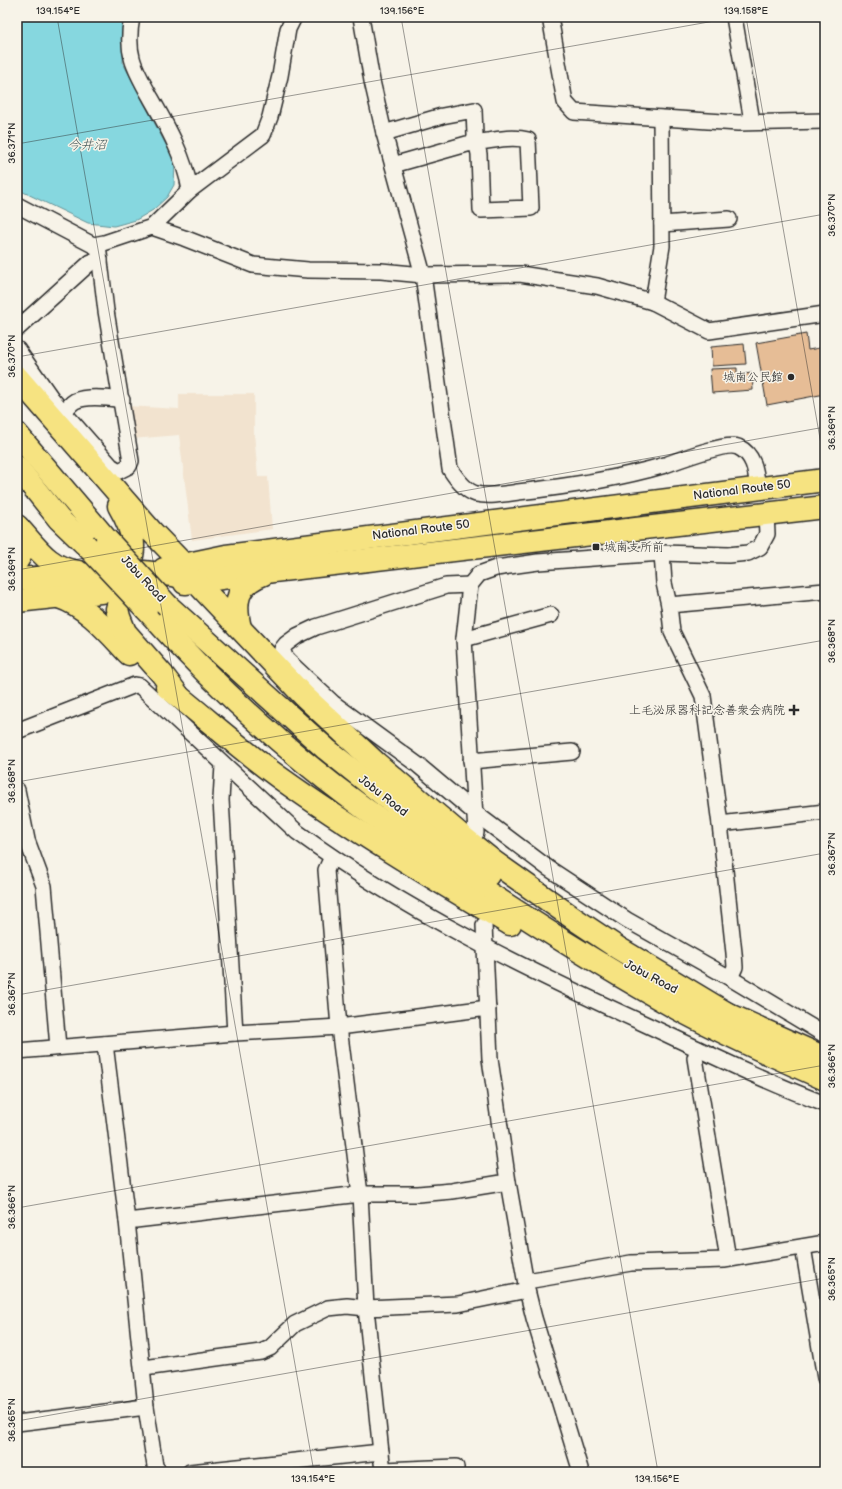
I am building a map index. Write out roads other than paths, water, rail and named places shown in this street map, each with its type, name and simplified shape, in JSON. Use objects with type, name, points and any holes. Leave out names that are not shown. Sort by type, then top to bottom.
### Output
[{"type":"highway","points":[[17,377],[60,417],[96,466],[152,532],[240,628],[304,696],[376,764],[494,862],[618,948],[731,1016]]},
{"type":"highway","name":"Jobu Road","points":[[17,434],[106,540],[168,606],[326,749],[427,830],[486,874],[556,922],[613,957],[661,984],[825,1058]]},
{"type":"highway","points":[[96,466],[96,474],[119,507],[133,534],[132,556],[118,609],[122,625],[178,695]]},
{"type":"highway","name":"Jobu Road","points":[[17,467],[59,519],[85,544],[196,662],[253,717],[303,761],[364,809],[543,929],[679,1009],[767,1053],[825,1079]]},
{"type":"highway","name":"National Route 50","points":[[189,573],[234,555],[825,480]]},
{"type":"highway","name":"National Route 50","points":[[17,601],[59,597],[125,581],[189,573],[273,571],[825,506]]},
{"type":"highway","points":[[17,561],[24,549],[18,527]]},
{"type":"highway","points":[[18,527],[46,558],[64,570],[93,574]]},
{"type":"highway","points":[[240,628],[236,607],[239,594],[252,580],[273,571]]},
{"type":"highway","name":"National Route 50","points":[[17,578],[93,574],[125,581]]},
{"type":"highway","points":[[59,597],[69,600],[87,612],[152,675],[280,778],[446,886],[579,964],[679,1009]]},
{"type":"street","points":[[132,17],[130,44],[137,73],[152,98],[182,160],[190,190]]},
{"type":"street","points":[[17,329],[91,262],[99,252],[152,228],[190,190],[262,135],[270,117],[280,76],[288,29],[294,17]]},
{"type":"street","points":[[361,17],[372,81],[384,132],[423,275],[450,469],[459,482],[475,494],[493,495],[535,491],[643,471],[713,449],[731,446],[738,447],[748,454],[755,465],[758,489]]},
{"type":"street","points":[[550,17],[565,102],[574,112],[738,123],[752,121],[825,121]]},
{"type":"street","points":[[734,17],[752,121]]},
{"type":"street","points":[[384,132],[442,116],[474,110],[475,135],[477,143],[480,154],[481,210],[531,208],[528,140],[518,137],[477,143],[393,165]]},
{"type":"street","points":[[653,302],[662,246],[661,119]]},
{"type":"street","points":[[17,205],[81,239],[99,252],[106,311],[131,461],[130,466],[123,471],[116,470],[110,466],[60,417],[52,399],[17,349]]},
{"type":"street","points":[[662,224],[729,219]]},
{"type":"street","points":[[152,228],[184,238],[253,266],[308,270],[381,271],[423,275],[520,274],[597,286],[653,302],[709,331],[825,314]]},
{"type":"street","points":[[60,417],[71,404],[86,398],[122,400]]},
{"type":"street","points":[[476,833],[464,639],[470,585],[479,574],[496,568],[538,562],[662,553],[728,555],[748,553],[760,547],[766,534],[766,514]]},
{"type":"street","points":[[662,553],[664,583],[669,605],[672,632],[703,696],[720,824],[734,953],[735,967],[730,978]]},
{"type":"street","points":[[470,585],[446,586],[316,627],[286,644],[282,652],[286,659],[333,703],[418,765],[475,813],[548,868],[627,920],[730,978],[825,1035]]},
{"type":"street","points":[[669,605],[825,591]]},
{"type":"street","points":[[464,639],[551,615]]},
{"type":"street","points":[[17,731],[135,685],[140,686],[223,765],[247,785],[297,832],[332,857],[428,916],[588,998],[698,1049],[825,1104]]},
{"type":"street","points":[[471,761],[572,752]]},
{"type":"street","points":[[223,765],[221,800],[235,1033]]},
{"type":"street","points":[[17,790],[27,840],[44,886],[58,1047]]},
{"type":"street","points":[[720,824],[825,812]]},
{"type":"street","points":[[332,857],[326,870],[339,1027],[360,1194],[366,1308],[383,1471],[456,1467],[456,1472]]},
{"type":"street","points":[[484,925],[490,1059],[508,1182],[527,1285],[581,1472]]},
{"type":"street","points":[[17,1051],[235,1033],[339,1027],[488,1008]]},
{"type":"street","points":[[105,1044],[144,1368],[146,1407],[155,1466],[159,1472]]},
{"type":"street","points":[[698,1049],[695,1058],[728,1259]]},
{"type":"street","points":[[127,1221],[360,1194],[418,1194],[508,1182]]},
{"type":"street","points":[[144,1368],[261,1352],[270,1348],[295,1324],[318,1312],[336,1306],[366,1308],[458,1304],[527,1285],[631,1263],[728,1259],[825,1244]]},
{"type":"street","points":[[803,1247],[820,1316],[825,1378]]},
{"type":"street","points":[[17,1423],[146,1407]]},
{"type":"street","points":[[197,1472],[281,1467],[381,1452]]},
{"type":"water","name":"今井沼","points":[[17,17],[124,17],[123,63],[175,162],[174,185],[167,197],[153,210],[136,220],[114,226],[88,223],[17,189]]},
{"type":"place","name":"城南公民館","points":[[791,377]]},
{"type":"place","name":"城南支所前","points":[[596,547]]},
{"type":"place","name":"上毛泌尿器科記念善衆会病院","points":[[794,710]]}]
